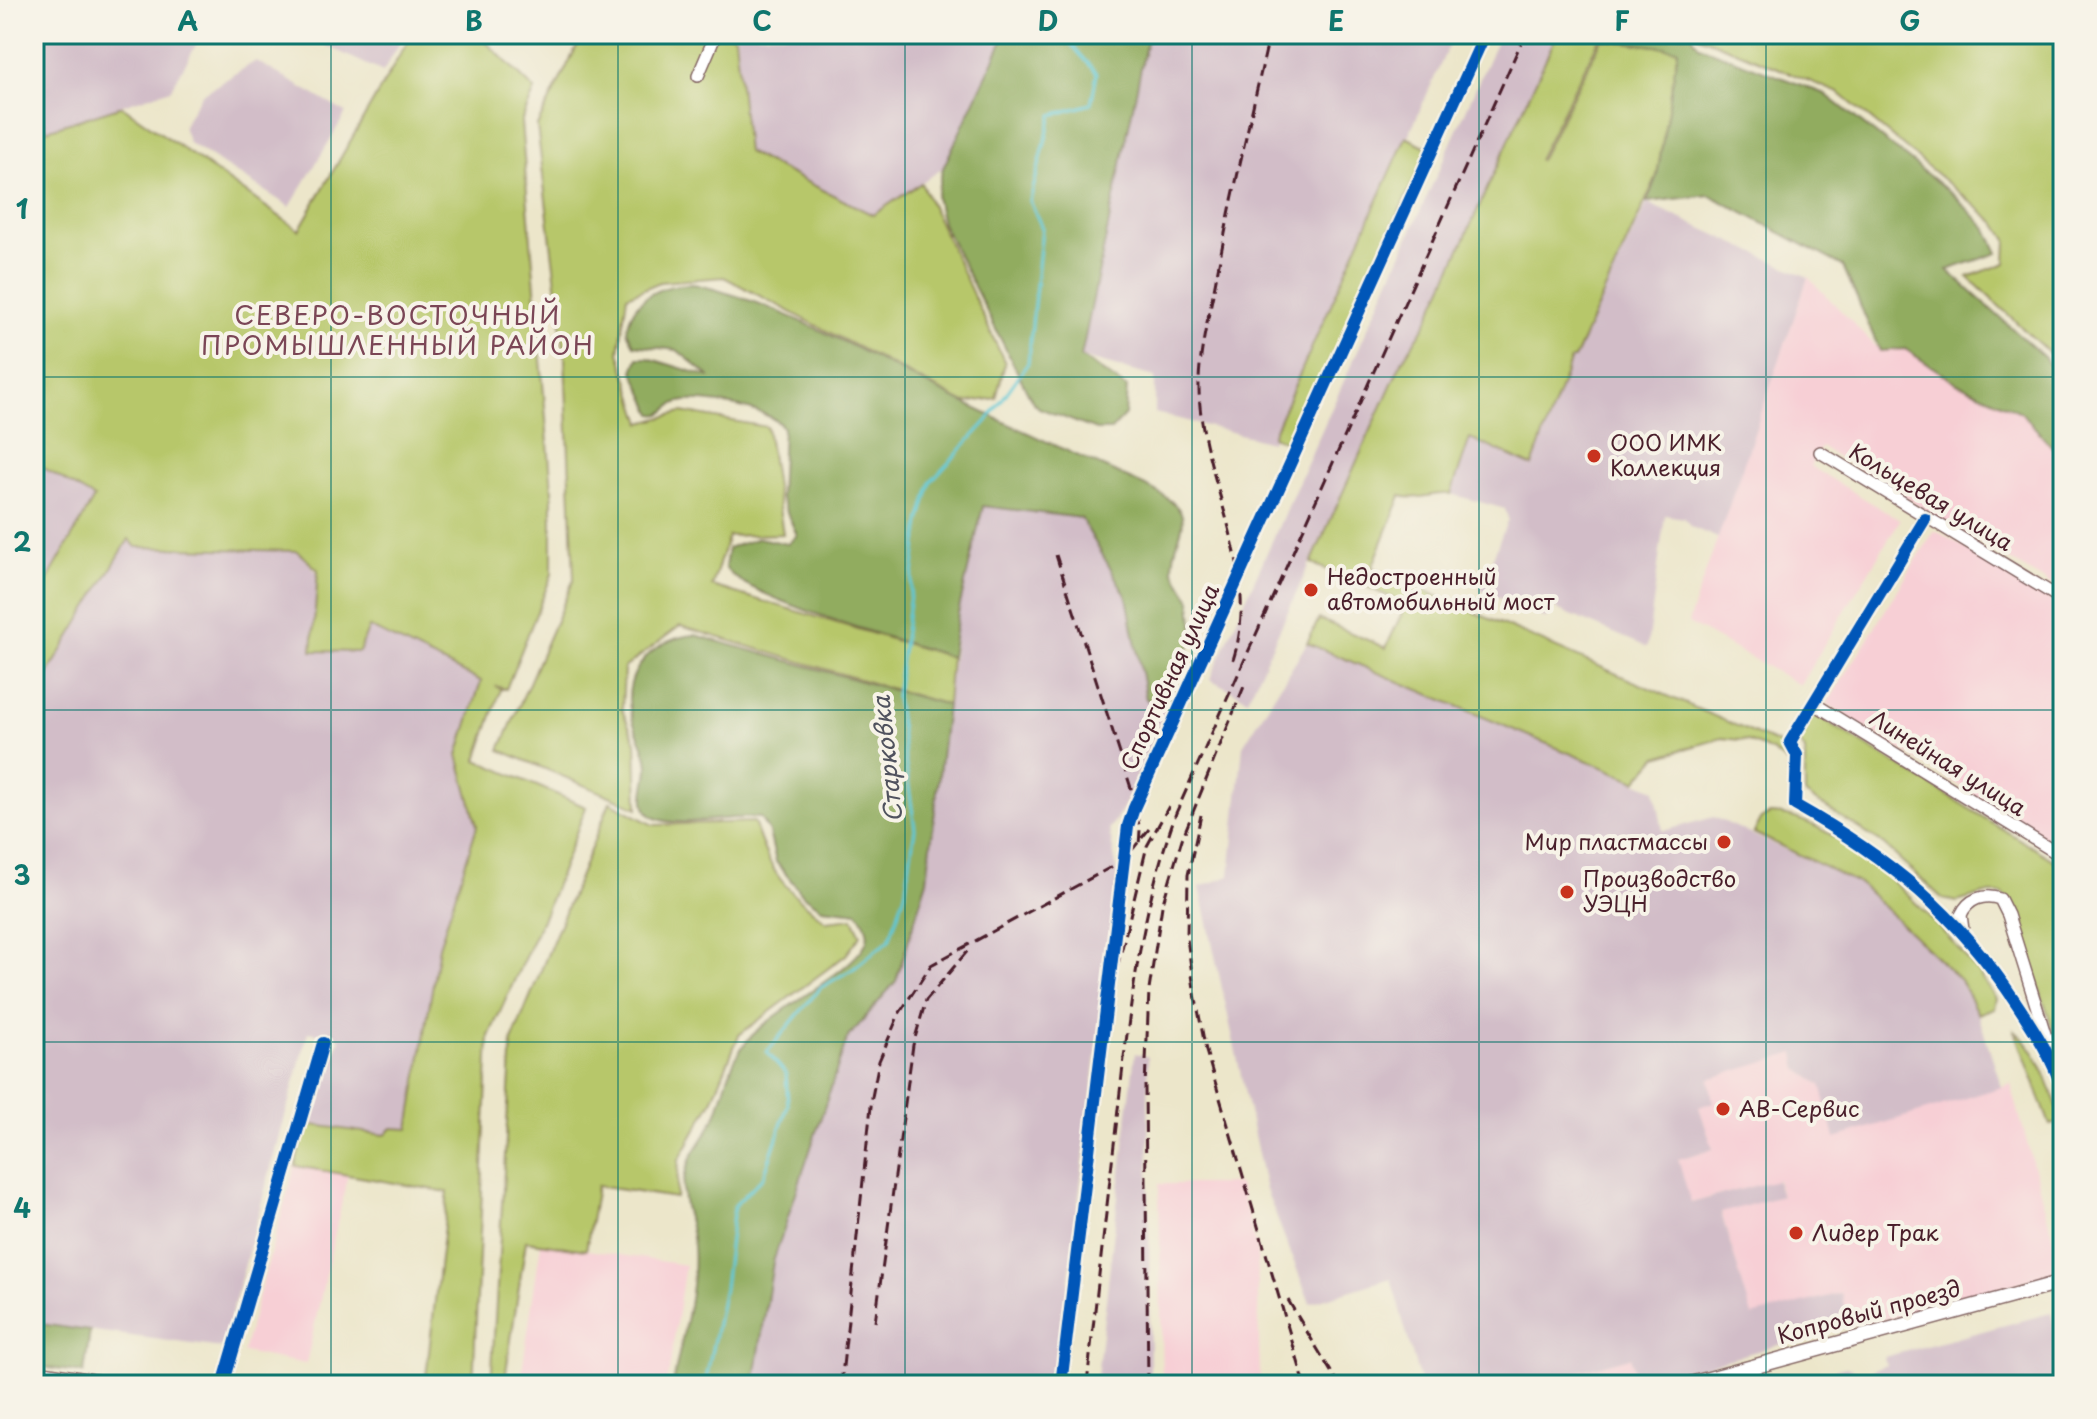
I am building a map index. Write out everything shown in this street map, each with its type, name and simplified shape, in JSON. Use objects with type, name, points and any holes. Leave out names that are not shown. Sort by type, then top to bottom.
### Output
[{"type":"main road","name":"Копровый проезд","points":[[1687,1385],[2063,1282]]},
{"type":"main road","points":[[34,1372],[114,1385]]},
{"type":"street","points":[[698,76],[716,34]]},
{"type":"street","name":"Спортивная улица","points":[[1061,1385],[1128,826],[1485,34]]},
{"type":"street","name":"Кольцевая улица","points":[[1820,452],[1925,519],[2063,600]]},
{"type":"street","points":[[1925,519],[1790,742],[1797,755],[1795,805],[1880,857],[1963,930],[1988,960],[2024,1015],[2059,1077]]},
{"type":"street","name":"Линейная улица","points":[[1813,703],[2063,857]]},
{"type":"street","points":[[1963,930],[1961,915],[1969,903],[1992,897],[2004,906],[2063,1091]]},
{"type":"street","points":[[223,1385],[279,1184],[323,1043]]},
{"type":"shaded area","points":[[34,34],[202,34],[171,89],[47,130],[34,89]]},
{"type":"shaded area","points":[[301,34],[405,34],[383,72]]},
{"type":"shaded area","points":[[736,34],[1006,34],[943,168],[873,215],[747,152]]},
{"type":"shaded area","points":[[1148,34],[1454,34],[1271,442],[1155,413],[1155,377],[1081,357]]},
{"type":"shaded area","points":[[1500,34],[1557,34],[1426,324],[1402,361],[1248,699],[1210,679]]},
{"type":"shaded area","points":[[256,61],[346,113],[290,207],[189,143],[183,126],[201,95]]},
{"type":"shaded area","points":[[1647,203],[1808,277],[1718,538],[1691,527],[1684,518],[1665,515],[1647,647],[1552,607],[1547,619],[1480,590],[1508,519],[1505,509],[1451,494],[1470,438],[1531,466],[1571,358],[1574,359]]},
{"type":"shaded area","points":[[34,262],[50,307],[34,337]]},
{"type":"shaded area","points":[[1808,277],[1880,351],[1905,349],[1957,383],[2021,412],[2063,459],[2063,592],[1821,447],[1810,466],[1900,520],[1800,685],[1688,623]]},
{"type":"shaded area","points":[[34,462],[94,498],[137,547],[297,551],[369,627],[481,681],[458,755],[477,826],[439,947],[409,1129],[385,1135],[306,1124],[341,1038],[308,1032],[222,1348],[34,1323]]},
{"type":"shaded area","points":[[983,506],[1081,518],[1127,597],[1146,699],[1166,708],[1122,811],[1109,829],[1118,875],[1056,1385],[754,1385],[773,1262],[847,1039],[896,981],[927,880],[958,613]]},
{"type":"shaded area","points":[[1935,530],[2063,607],[2063,850],[1827,704]]},
{"type":"shaded area","points":[[1307,643],[1655,790],[1663,831],[1714,817],[1860,884],[1960,980],[1978,1014],[2002,1087],[1835,1138],[1821,1085],[1798,1069],[1795,1053],[1709,1079],[1713,1102],[1699,1107],[1713,1149],[1678,1159],[1691,1203],[1776,1180],[1781,1196],[1721,1213],[1752,1316],[1841,1293],[1849,1325],[1638,1385],[1630,1357],[1530,1385],[1421,1385],[1391,1278],[1310,1303],[1266,1190],[1200,887],[1230,876],[1243,746]]},
{"type":"shaded area","points":[[1795,1052],[1798,1069],[1821,1085],[2002,1087],[2011,1084],[2062,1271],[1884,1320],[1849,1325],[1841,1293],[1752,1317],[1721,1212],[1781,1196],[1777,1180],[1690,1203],[1678,1159],[1713,1149],[1699,1107],[1708,1079]]},
{"type":"shaded area","points":[[1135,1053],[1148,1057],[1150,1385],[1096,1385]]},
{"type":"shaded area","points":[[295,1166],[348,1174],[306,1364],[243,1352]]},
{"type":"shaded area","points":[[1159,1184],[1239,1184],[1257,1249],[1260,1385],[1162,1385]]},
{"type":"shaded area","points":[[541,1243],[685,1265],[667,1385],[520,1385]]},
{"type":"shaded area","points":[[2051,1313],[2063,1358],[2063,1385],[1781,1385],[1846,1367],[1863,1374],[1886,1365],[1884,1357]]},
{"type":"shaded area","points":[[1630,1357],[1638,1385],[1530,1385]]},
{"type":"green space","points":[[412,34],[478,34],[535,90],[521,122],[552,490],[552,574],[506,689],[495,686],[501,689],[477,760],[586,807],[545,913],[489,1036],[473,1385],[425,1385],[448,1192],[295,1166],[306,1124],[385,1135],[392,1128],[409,1129],[439,947],[477,826],[458,755],[481,681],[369,627],[359,652],[312,651],[318,570],[297,551],[136,547],[129,539],[34,697],[34,604],[94,498],[34,462],[34,337],[49,307],[34,262],[34,89],[47,130],[122,106],[299,230]]},
{"type":"green space","points":[[583,34],[730,34],[735,37],[747,152],[873,215],[921,183],[1005,363],[996,398],[964,403],[724,277],[660,282],[627,296],[619,352],[642,423],[682,412],[767,427],[783,534],[728,536],[712,586],[951,657],[947,705],[680,626],[624,668],[622,710],[636,742],[638,808],[500,750],[574,579],[565,358],[537,126]]},
{"type":"green space","points":[[1006,34],[1148,34],[1081,357],[1127,388],[1125,415],[1111,430],[1096,430],[1039,408],[1032,401],[942,223],[936,197],[943,168]]},
{"type":"green space","points":[[1557,34],[1602,34],[1540,160],[1602,39],[1678,49],[1657,176],[1574,359],[1571,359],[1532,466],[1470,438],[1451,494],[1413,498],[1401,496],[1372,568],[1779,744],[1786,751],[1786,762],[1772,751],[1748,741],[1722,738],[1657,757],[1636,781],[1307,643],[1319,619],[1386,648],[1406,604],[1311,563],[1402,361],[1426,324]]},
{"type":"green space","points":[[1605,34],[1691,34],[1699,46],[1825,94],[1956,197],[1987,229],[1998,253],[1947,270],[2044,357],[2063,385],[2063,459],[2021,412],[1957,383],[1905,349],[1880,351],[1843,266],[1710,195],[1647,202],[1657,176],[1678,49],[1602,39]]},
{"type":"green space","points":[[1694,34],[2063,34],[2063,366],[1968,277],[2006,263],[2007,240],[1996,223],[1839,93]]},
{"type":"green space","points":[[1406,137],[1429,148],[1291,444],[1272,436]]},
{"type":"green space","points":[[694,284],[726,292],[817,328],[988,414],[1167,498],[1182,516],[1173,570],[1191,600],[1194,634],[1166,708],[1146,699],[1127,597],[1081,518],[983,506],[951,657],[793,605],[737,579],[725,567],[728,548],[759,538],[788,544],[797,535],[780,497],[783,428],[777,421],[752,410],[704,401],[680,402],[661,414],[653,414],[633,371],[638,358],[648,358],[710,377],[677,350],[634,345],[627,331],[635,309],[650,294],[671,286]]},
{"type":"green space","points":[[695,635],[947,705],[927,880],[896,981],[847,1039],[773,1262],[754,1385],[673,1385],[693,1280],[692,1238],[684,1197],[686,1170],[716,1115],[730,1071],[743,1046],[771,1019],[847,965],[860,952],[868,932],[858,912],[822,908],[803,895],[776,862],[769,832],[760,818],[665,821],[655,818],[645,808],[648,767],[631,714],[631,684],[644,659],[655,650],[667,642]]},
{"type":"green space","points":[[1816,715],[2063,866],[2063,1060],[2011,903],[2002,894],[1985,894],[1957,902],[1943,899],[1883,844],[1805,794],[1805,751],[1797,738],[1809,718]]},
{"type":"green space","points":[[610,802],[653,825],[754,822],[766,855],[789,889],[826,921],[853,918],[861,935],[846,955],[739,1035],[713,1099],[679,1160],[676,1198],[597,1186],[586,1250],[526,1241],[504,1385],[491,1385],[512,1041]]},
{"type":"green space","points":[[1770,814],[1799,819],[1830,834],[1896,885],[1956,946],[1996,999],[1994,1008],[1978,1014],[1960,980],[1860,884],[1754,833],[1761,819]]},
{"type":"green space","points":[[2015,1031],[2032,1049],[2044,1071],[2061,1117],[2058,1123],[2050,1125]]},
{"type":"green space","points":[[34,1323],[90,1331],[84,1373],[34,1366]]},
{"type":"waterway","name":"Старковка","points":[[705,1385],[724,1288],[734,1206],[764,1176],[788,1105],[786,1074],[767,1052],[820,988],[853,969],[889,940],[905,894],[915,829],[896,697],[920,522],[931,482],[987,421],[1028,363],[1042,228],[1030,201],[1052,115],[1091,104],[1097,73],[1070,43],[1070,34]]},
{"type":"railway","points":[[1087,1385],[1131,1002],[1153,888],[1164,850],[1176,813],[1525,34]]},
{"type":"railway","points":[[1233,660],[1240,624],[1240,589],[1235,555],[1201,416],[1199,381],[1203,342],[1268,41]]},
{"type":"railway","points":[[1056,555],[1131,788],[1140,830],[1139,846]]},
{"type":"railway","points":[[1148,1385],[1145,1086],[1149,990],[1162,906],[1182,839],[1245,684]]},
{"type":"railway","points":[[1117,969],[1147,846],[1169,806]]},
{"type":"railway","points":[[1201,815],[1188,875],[1187,938],[1194,989],[1206,1051],[1305,1385]]},
{"type":"railway","points":[[841,1385],[872,1097],[879,1061],[899,1014],[931,965],[1124,860],[1149,829]]},
{"type":"railway","points":[[875,1322],[913,1045],[926,1000],[970,948]]},
{"type":"railway","points":[[1288,1300],[1339,1385]]},
{"type":"cycle path","points":[[1061,1385],[1128,826],[1485,34]]},
{"type":"cycle path","points":[[1925,519],[1790,742],[1797,755],[1795,805],[1891,867],[1945,915],[1994,971],[2017,1004],[2049,1057],[2063,1091]]},
{"type":"cycle path","points":[[223,1385],[323,1043]]},
{"type":"place","name":"ООО ИМК Коллекция","points":[[1594,456]]},
{"type":"place","name":"Недостроенный автомобильный мост","points":[[1311,590]]},
{"type":"place","name":"Мир пластмассы","points":[[1724,842]]},
{"type":"place","name":"Производство УЭЦН","points":[[1567,892]]},
{"type":"place","name":"АВ-Сервис","points":[[1723,1109]]},
{"type":"place","name":"Лидер Трак","points":[[1796,1233]]},
{"type":"district","name":"СЕВЕРО-ВОСТОЧНЫЙ ПРОМЫШЛЕННЫЙ РАЙОН","points":[[398,331]]}]
